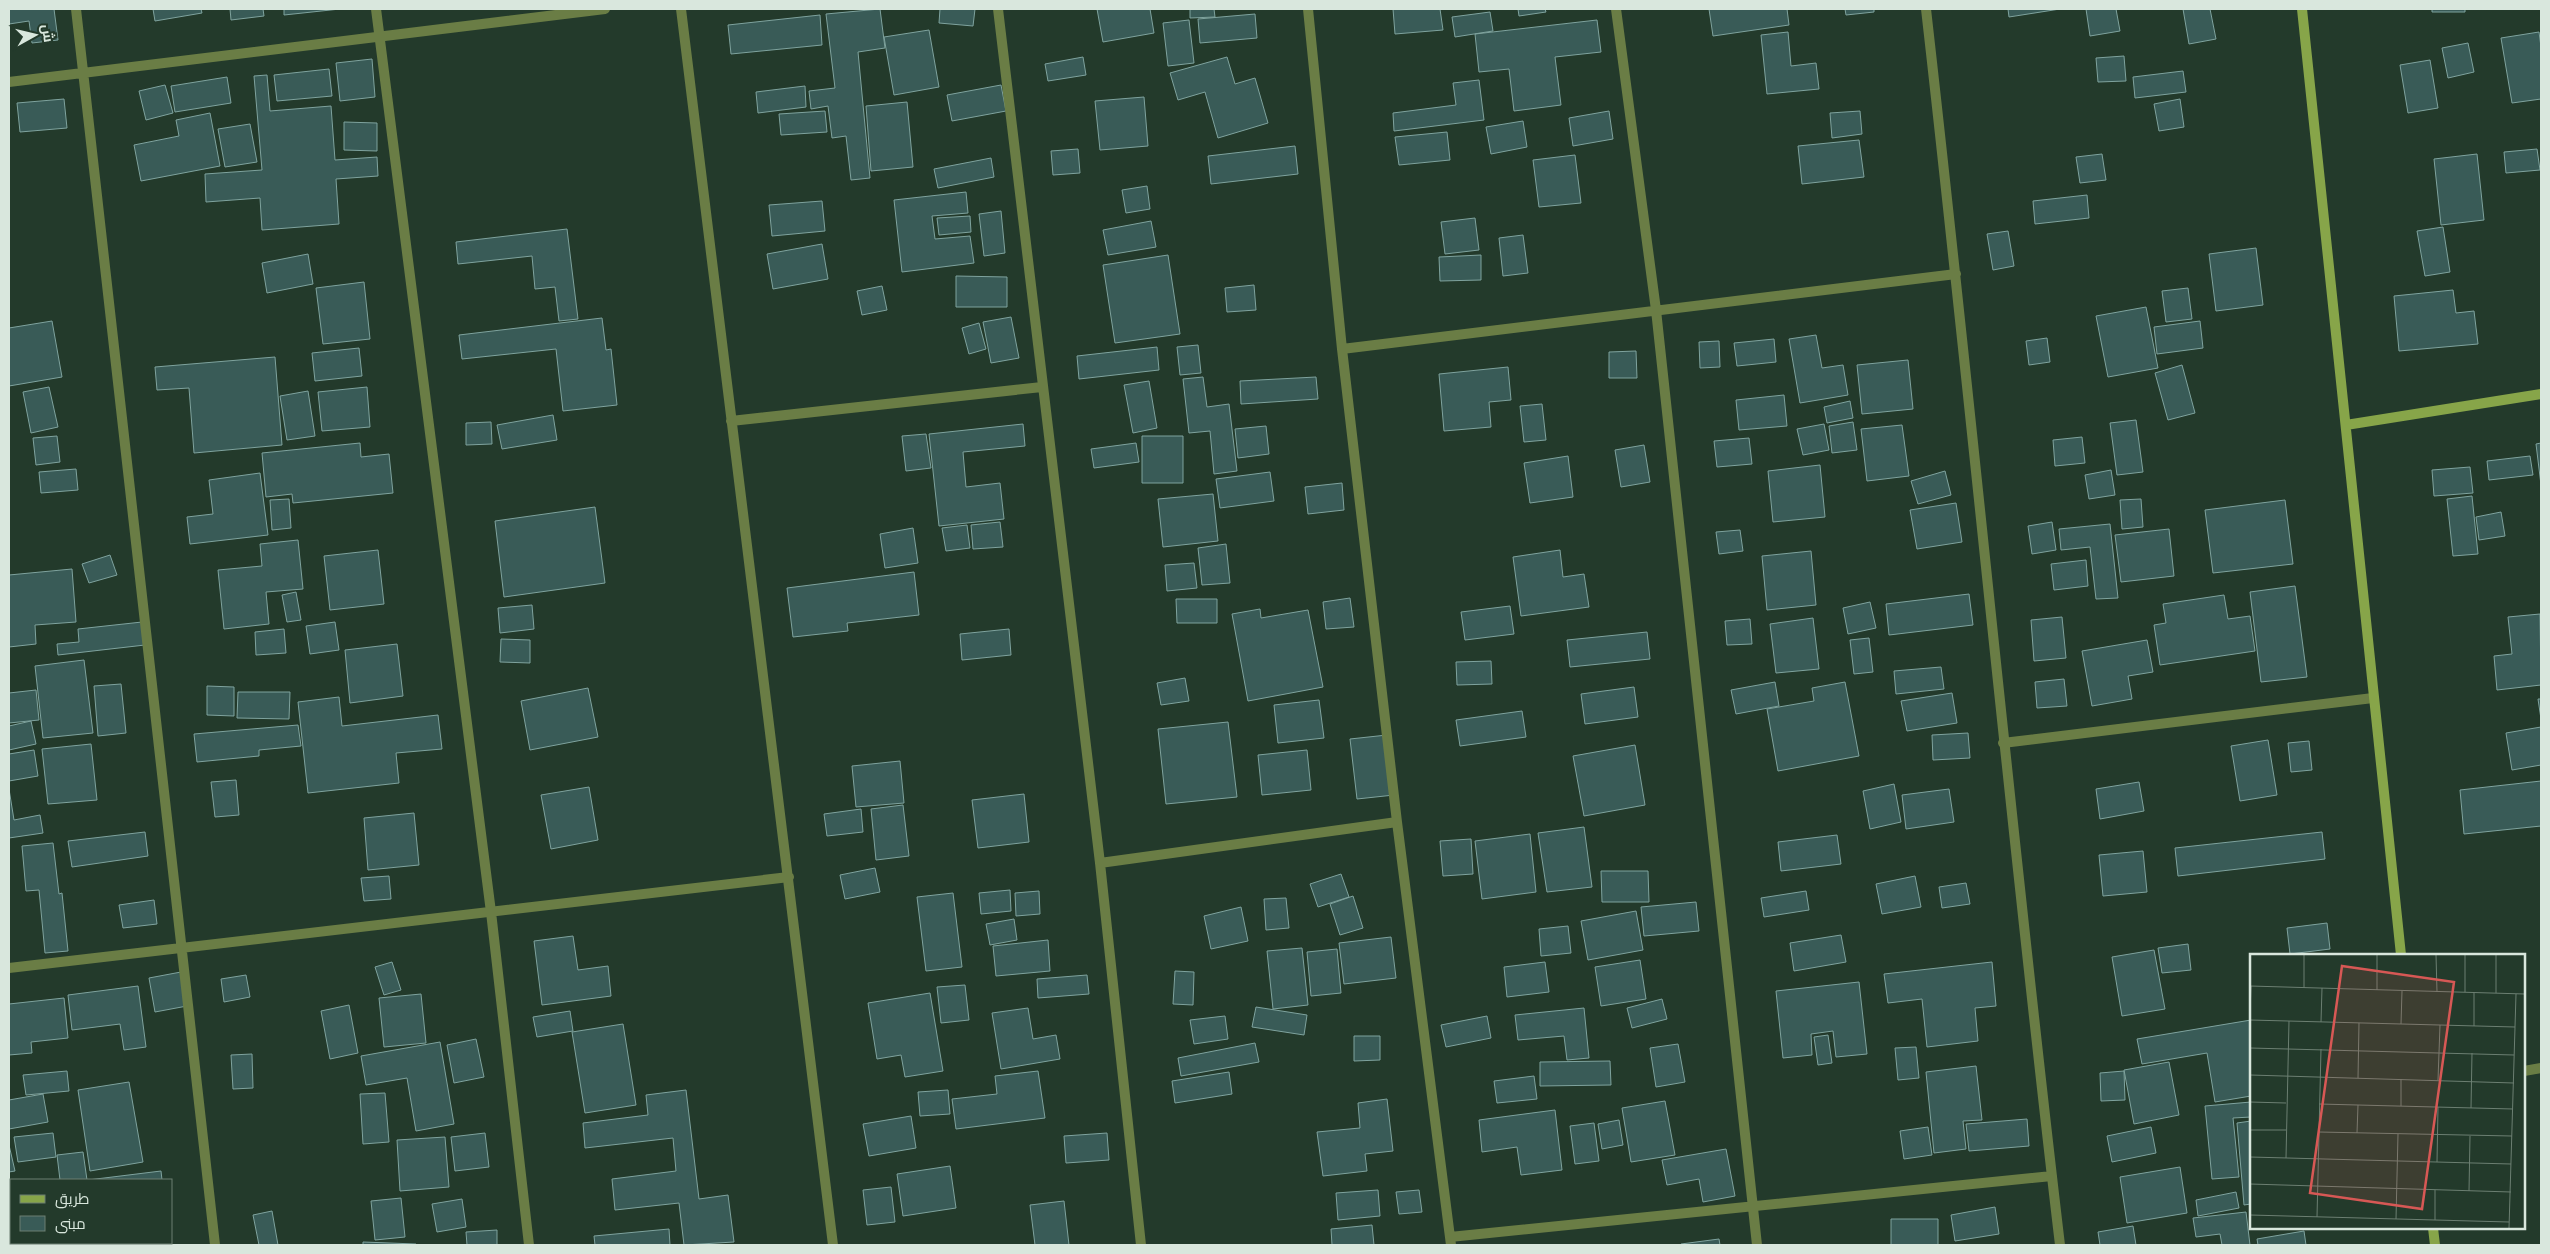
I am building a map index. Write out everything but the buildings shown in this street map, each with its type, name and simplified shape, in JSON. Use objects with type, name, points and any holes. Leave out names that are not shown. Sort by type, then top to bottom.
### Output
[{"type":"street","points":[[76,9],[214,1245]]},
{"type":"street","points":[[376,9],[378,37],[491,912],[529,1245]]},
{"type":"street","points":[[9,82],[605,9]]},
{"type":"street","points":[[681,9],[833,1245]]},
{"type":"street","points":[[998,9],[1100,863],[1141,1245]]},
{"type":"street","points":[[1308,9],[1342,349],[1397,822],[1451,1241],[2052,1176]]},
{"type":"street","points":[[1616,9],[1656,310],[1758,1245]]},
{"type":"street","points":[[1926,9],[1956,274],[2003,742],[2060,1245]]},
{"type":"street","points":[[2302,9],[2346,425],[2372,698],[2401,954]]},
{"type":"street","points":[[1342,349],[1956,274]]},
{"type":"street","points":[[731,421],[1042,387]]},
{"type":"street","points":[[2346,425],[2541,394]]},
{"type":"street","points":[[2003,742],[2372,698]]},
{"type":"street","points":[[1100,863],[1397,822]]},
{"type":"street","points":[[9,968],[789,877]]},
{"type":"street","points":[[2525,1071],[2541,1068]]},
{"type":"street","points":[[2433,1229],[2436,1245]]}]
